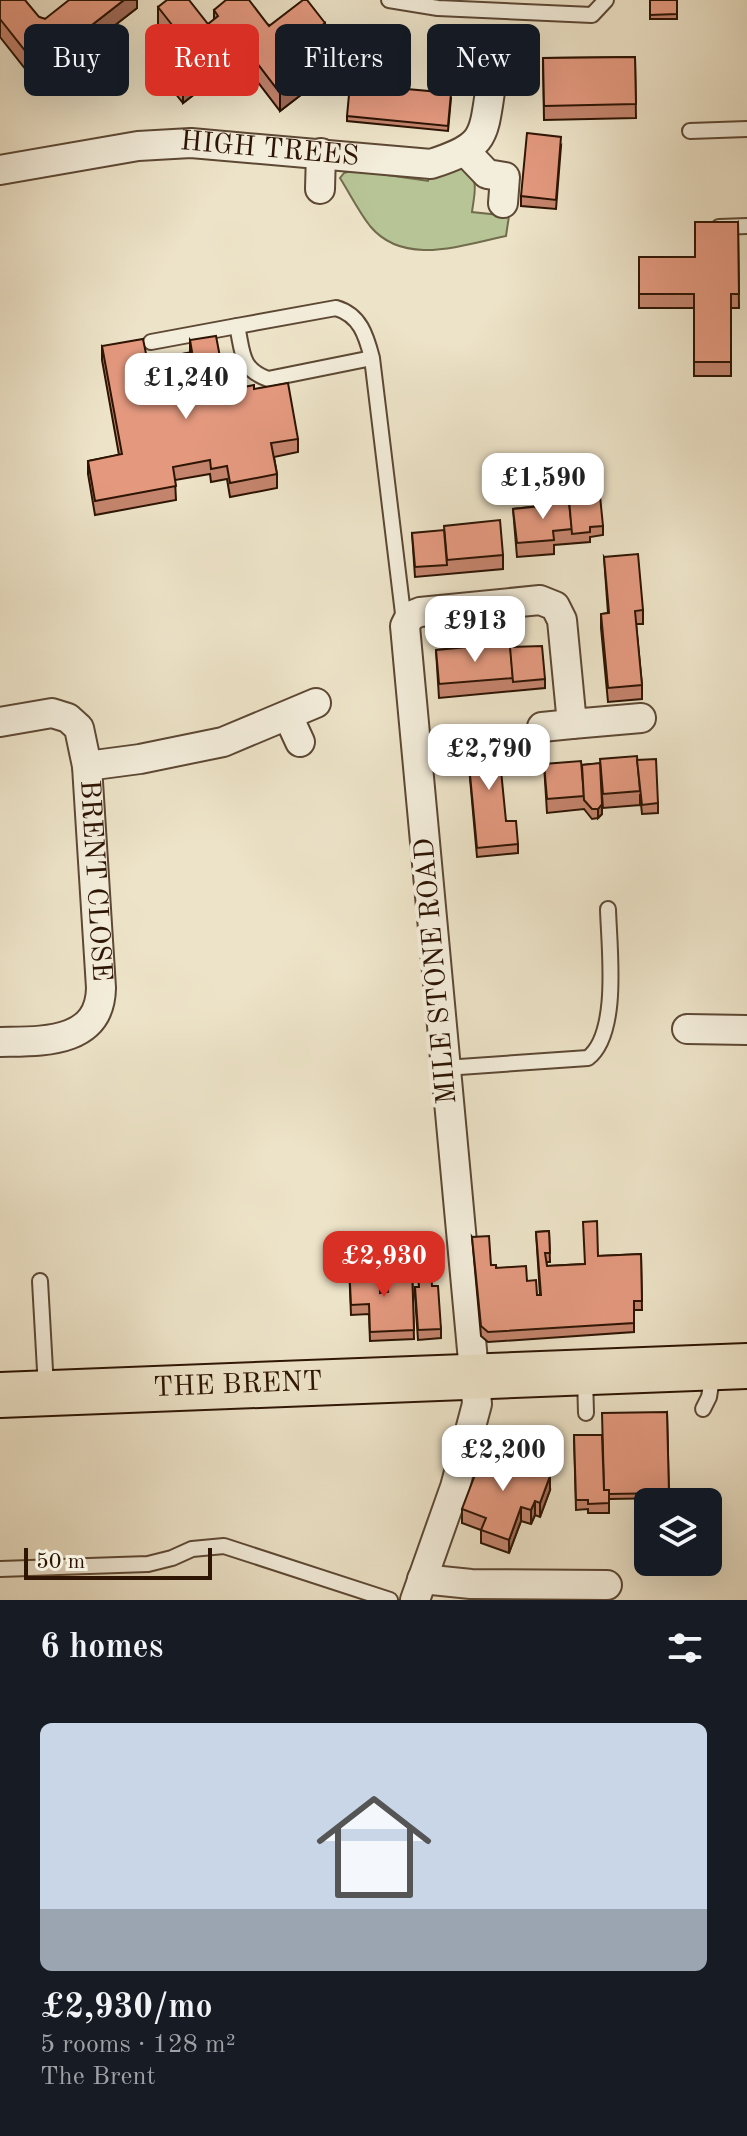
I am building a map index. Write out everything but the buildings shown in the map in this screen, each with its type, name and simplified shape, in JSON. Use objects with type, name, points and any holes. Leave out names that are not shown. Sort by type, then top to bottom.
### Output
[{"type":"main road","name":"THE BRENT","points":[[0,1395],[476,1376],[585,1393],[730,1367]]},
{"type":"street","points":[[489,96],[485,128],[479,140],[465,151],[487,174],[505,177],[503,203]]},
{"type":"street","name":"HIGH TREES","points":[[0,170],[138,146],[191,143],[431,164],[465,151]]},
{"type":"street","points":[[320,189],[321,153]]},
{"type":"street","points":[[405,626],[410,616],[420,612],[540,600],[555,606],[562,620],[572,724]]},
{"type":"street","name":"MILE STONE ROAD","points":[[405,626],[477,1404],[455,1487],[418,1589]]},
{"type":"street","points":[[87,766],[223,742],[316,703]]},
{"type":"street","name":"BRENT CLOSE","points":[[0,722],[47,713],[68,718],[79,728],[87,766],[101,988],[100,1002],[85,1024],[66,1038],[0,1042]]},
{"type":"street","points":[[288,716],[300,742]]},
{"type":"street","points":[[542,727],[641,718]]},
{"type":"street","points":[[687,1029],[747,1030]]},
{"type":"street","points":[[418,1589],[471,1584],[607,1585]]},
{"type":"lane","points":[[389,0],[592,15],[606,0]]},
{"type":"lane","points":[[690,131],[747,129]]},
{"type":"lane","points":[[699,227],[747,226]]},
{"type":"lane","points":[[151,342],[336,308],[356,319],[372,358],[405,626]]},
{"type":"lane","points":[[237,326],[246,367],[268,379],[372,358]]},
{"type":"lane","points":[[445,1068],[588,1058],[596,1052],[605,1031],[609,995],[608,909]]},
{"type":"lane","points":[[40,1281],[46,1393]]},
{"type":"lane","points":[[703,1409],[730,1367]]},
{"type":"lane","points":[[0,1569],[148,1564],[192,1549],[224,1546],[390,1600]]},
{"type":"green space","points":[[458,165],[470,174],[475,184],[472,212],[509,216],[506,236],[434,250],[399,246],[384,239],[370,226],[340,178],[353,170],[428,181],[430,175]]}]
